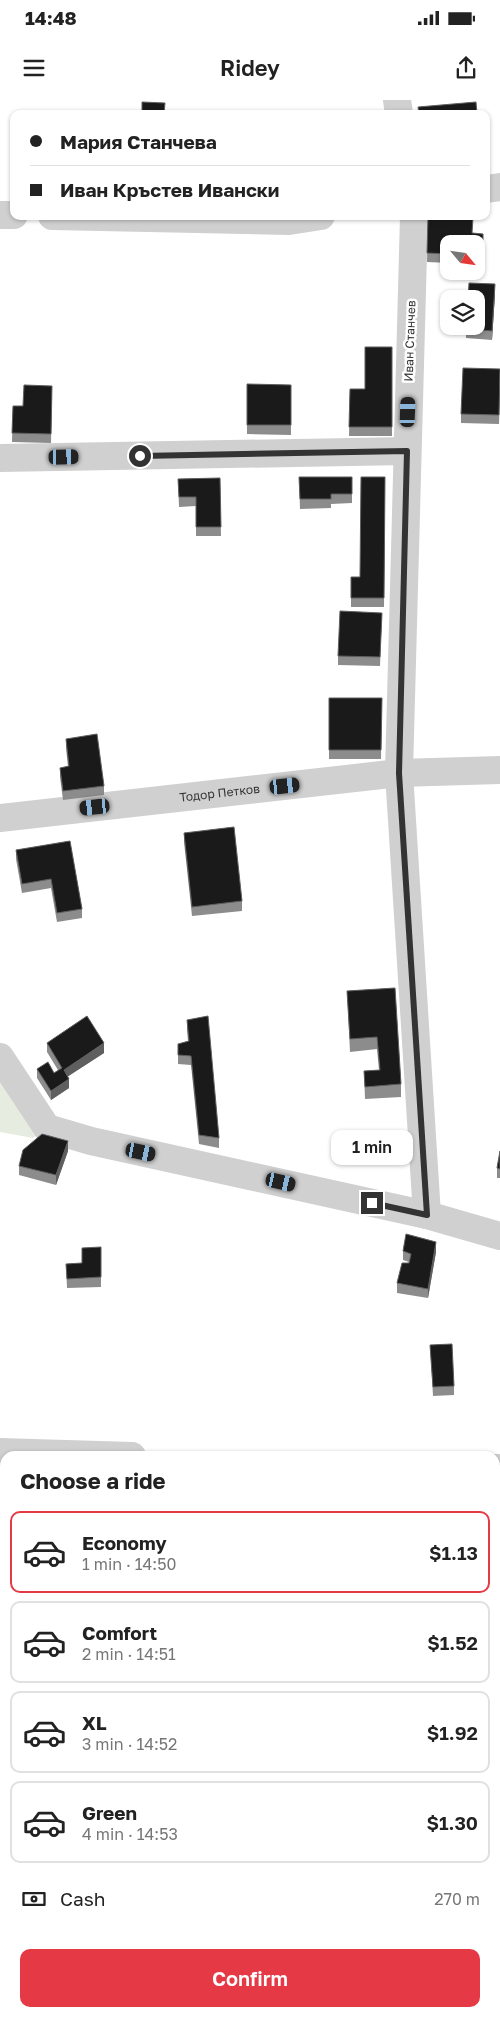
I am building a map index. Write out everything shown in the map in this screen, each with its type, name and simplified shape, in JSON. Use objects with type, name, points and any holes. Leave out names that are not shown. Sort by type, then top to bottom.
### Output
[{"type":"street","points":[[241,220],[295,220]]},
{"type":"street","name":"Иван Станчев","points":[[414,220],[399,773],[427,1215]]},
{"type":"street","points":[[0,458],[407,451]]},
{"type":"street","name":"Тодор Петков","points":[[0,818],[399,773],[500,770]]},
{"type":"street","points":[[0,1057],[47,1128],[92,1141],[427,1215],[500,1236]]},
{"type":"shaded area","points":[[0,1057],[47,1128],[33,1138],[0,1132]]},
{"type":"building","points":[[142,102],[165,103],[164,110],[142,110]]},
{"type":"building","points":[[476,102],[477,110],[418,110],[418,107]]},
{"type":"building","points":[[428,220],[473,220],[472,233],[483,234],[440,235],[440,254],[427,253]]},
{"type":"building","points":[[469,283],[495,284],[492,331],[485,330],[485,290],[469,290]]},
{"type":"building","points":[[365,347],[392,347],[392,427],[349,427],[350,389],[365,389]]},
{"type":"building","points":[[463,368],[500,369],[499,415],[461,414]]},
{"type":"building","points":[[247,384],[291,385],[291,425],[247,425]]},
{"type":"building","points":[[24,385],[52,386],[51,434],[12,433],[13,406],[23,406]]},
{"type":"building","points":[[299,477],[352,477],[352,494],[331,494],[331,499],[300,499]]},
{"type":"building","points":[[361,477],[385,477],[384,598],[351,598],[351,577],[360,577]]},
{"type":"building","points":[[220,478],[221,527],[196,527],[196,497],[179,497],[178,479]]},
{"type":"building","points":[[340,611],[382,613],[380,657],[338,656]]},
{"type":"building","points":[[329,698],[382,698],[381,750],[329,750]]},
{"type":"building","points":[[97,734],[104,786],[63,791],[60,768],[69,766],[66,739]]},
{"type":"building","points":[[234,827],[242,901],[192,907],[184,833]]},
{"type":"building","points":[[70,841],[82,909],[57,913],[51,879],[22,884],[16,850]]},
{"type":"building","points":[[395,988],[401,1084],[365,1087],[364,1071],[380,1070],[377,1037],[350,1039],[347,991]]},
{"type":"building","points":[[87,1016],[104,1043],[64,1070],[69,1079],[51,1091],[37,1069],[48,1062],[54,1073],[62,1068],[47,1043]]},
{"type":"building","points":[[208,1016],[219,1138],[199,1135],[191,1056],[178,1055],[178,1044],[189,1041],[187,1020]]},
{"type":"building","points":[[42,1134],[68,1141],[56,1175],[19,1166],[23,1150]]},
{"type":"building","points":[[500,1151],[500,1169],[497,1168]]},
{"type":"building","points":[[406,1234],[436,1242],[428,1289],[397,1283],[402,1263],[409,1263],[411,1254],[403,1251]]},
{"type":"building","points":[[101,1247],[101,1277],[67,1279],[66,1264],[82,1263],[82,1248]]},
{"type":"building","points":[[452,1344],[454,1386],[433,1387],[430,1345]]},
{"type":"route","points":[[140,456],[407,451],[399,773],[427,1215],[372,1203]]}]
